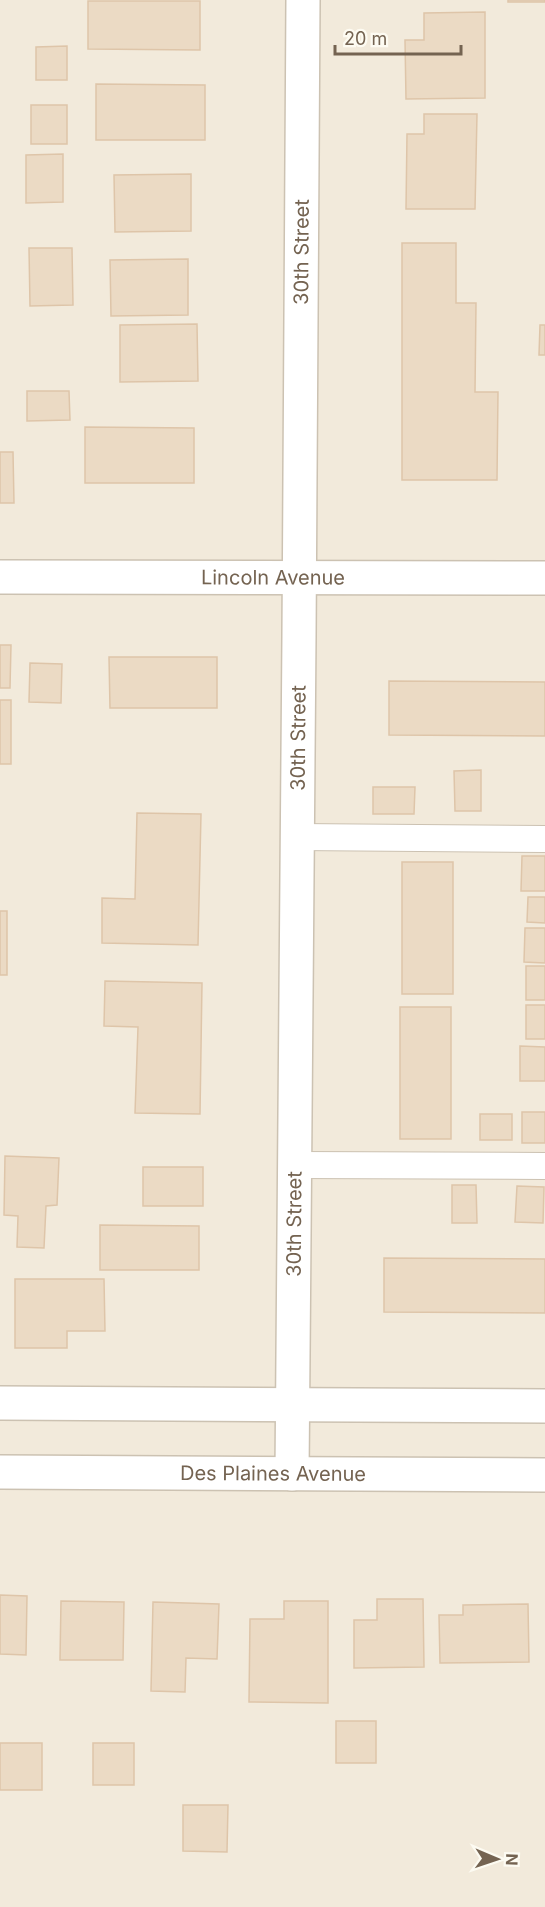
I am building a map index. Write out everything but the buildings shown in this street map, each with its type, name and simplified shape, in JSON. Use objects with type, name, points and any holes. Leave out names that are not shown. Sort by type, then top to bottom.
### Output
[{"type":"street","name":"30th Street","points":[[292,1474],[303,0]]},
{"type":"street","name":"Lincoln Avenue","points":[[0,578],[545,578]]},
{"type":"street","points":[[0,1403],[545,1406]]},
{"type":"street","name":"Des Plaines Avenue","points":[[0,1472],[545,1476]]},
{"type":"lane","points":[[297,837],[545,839]]},
{"type":"lane","points":[[295,1165],[545,1166]]},
{"type":"shaded area","points":[[0,0],[545,0],[545,1907],[0,1907]]}]
